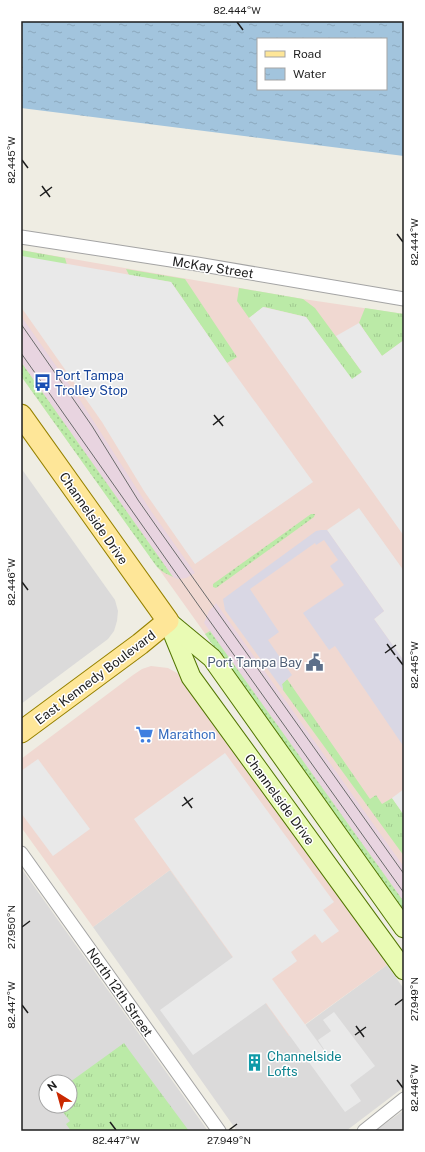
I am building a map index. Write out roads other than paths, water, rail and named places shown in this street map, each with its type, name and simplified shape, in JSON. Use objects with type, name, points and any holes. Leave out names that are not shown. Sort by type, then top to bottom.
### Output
[{"type":"main road","name":"Channelside Drive","points":[[23,421],[168,621],[191,642],[212,658],[404,928]]},
{"type":"main road","name":"Channelside Drive","points":[[168,621],[191,676],[404,970]]},
{"type":"main road","name":"East Kennedy Boulevard","points":[[21,732],[140,644],[168,621]]},
{"type":"street","name":"McKay Street","points":[[21,237],[404,299]]},
{"type":"street","name":"North 12th Street","points":[[21,853],[219,1131]]},
{"type":"street","points":[[364,1131],[404,1099]]},
{"type":"water","points":[[21,21],[404,21],[404,156],[21,108]]},
{"type":"tram line","points":[[21,324],[92,426],[138,500],[404,874]]},
{"type":"tram line","points":[[21,353],[404,893]]},
{"type":"place","name":"Port Tampa Trolley Stop","points":[[42,382]]},
{"type":"place","name":"Port Tampa Bay","points":[[315,662]]},
{"type":"place","name":"Marathon","points":[[145,734]]},
{"type":"place","name":"Channelside Lofts","points":[[254,1063]]}]
